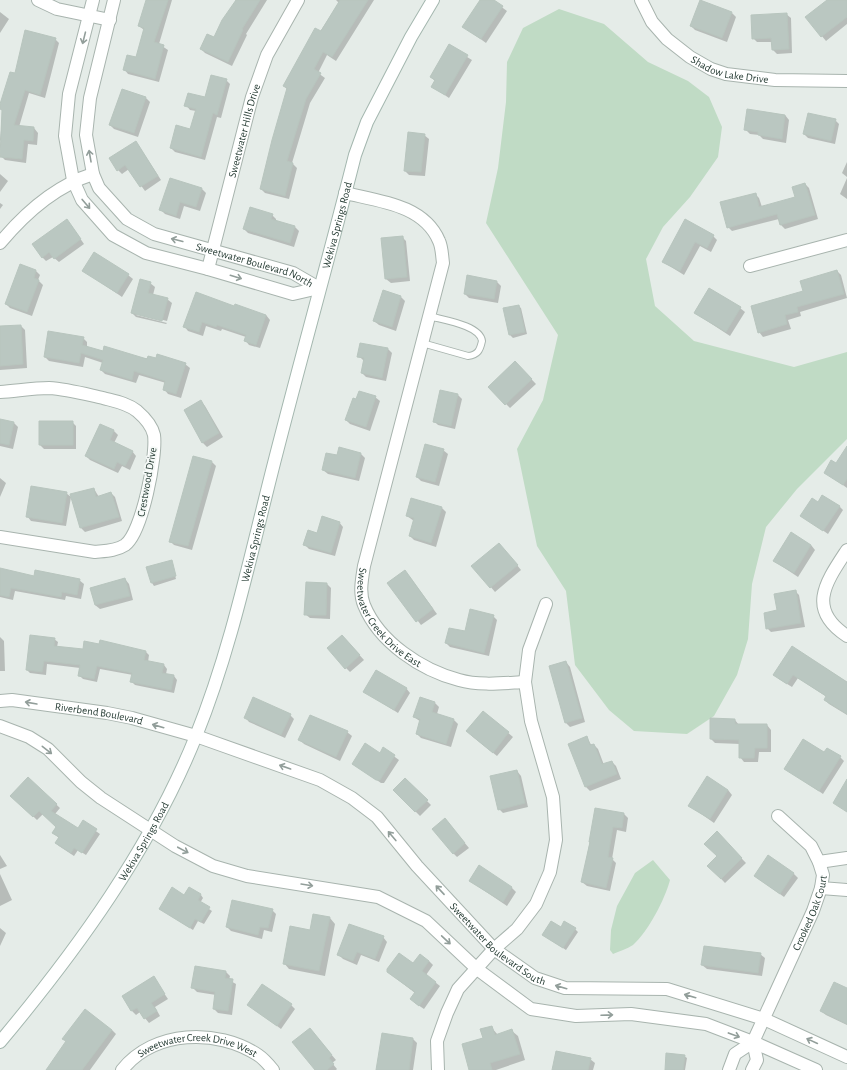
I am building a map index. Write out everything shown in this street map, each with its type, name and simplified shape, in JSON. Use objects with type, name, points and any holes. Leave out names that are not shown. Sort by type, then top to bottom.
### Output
[{"type":"street","points":[[38,0],[57,9],[110,20]]},
{"type":"street","name":"Sweetwater Boulevard North","points":[[93,0],[69,94],[65,136],[73,180],[82,200],[113,235],[146,253],[208,269],[293,294],[319,288]]},
{"type":"street","name":"Sweetwater Boulevard North","points":[[114,0],[90,98],[86,135],[93,174],[100,188],[127,219],[154,234],[213,249],[293,273],[319,288]]},
{"type":"street","name":"Sweetwater Hills Drive","points":[[208,269],[252,97],[267,55],[298,0]]},
{"type":"street","name":"Wekiva Springs Road","points":[[0,1042],[40,994],[98,915],[150,829],[173,787],[196,736],[221,664],[244,581],[319,288],[355,155],[367,122],[411,37],[433,0]]},
{"type":"street","name":"Shadow Lake Drive","points":[[641,0],[652,22],[667,39],[690,57],[726,74],[775,80],[847,80]]},
{"type":"street","points":[[0,243],[15,224],[42,201],[73,180],[93,174]]},
{"type":"street","name":"Sweetwater Creek Drive East","points":[[345,193],[400,207],[418,215],[432,228],[440,242],[443,263],[364,566],[360,586],[363,604],[378,629],[394,645],[429,669],[459,681],[488,684],[525,682]]},
{"type":"street","points":[[750,266],[847,240]]},
{"type":"street","name":"Crestwood Drive","points":[[0,392],[47,388],[70,390],[122,403],[136,410],[147,420],[153,434],[155,449],[141,520],[133,536],[125,545],[110,551],[95,552],[0,537]]},
{"type":"street","points":[[847,550],[827,580],[822,607],[828,619],[847,636]]},
{"type":"street","points":[[438,1070],[438,1041],[446,1013],[458,990],[494,948],[517,929],[536,904],[550,872],[556,840],[553,797],[531,721],[525,682],[529,650],[546,604]]},
{"type":"street","name":"Riverbend Boulevard","points":[[0,701],[12,700],[107,713],[196,736]]},
{"type":"street","points":[[0,726],[29,737],[48,749],[81,782],[102,798],[175,846],[213,866],[247,876],[378,897],[426,921],[477,969],[531,1009],[576,1016],[631,1014],[706,1024],[753,1042],[816,1070]]},
{"type":"street","name":"Sweetwater Boulevard South","points":[[196,736],[320,780],[352,798],[377,817],[418,866],[494,948],[535,978],[565,988],[667,989],[764,1019],[847,1057]]},
{"type":"street","name":"Crooked Oak Court","points":[[753,1042],[813,911],[821,888],[823,875],[819,862],[811,846],[778,816]]},
{"type":"street","points":[[819,862],[847,858]]},
{"type":"street","points":[[821,888],[847,890]]},
{"type":"street","name":"Sweetwater Creek Drive West","points":[[122,1070],[126,1064],[148,1048],[174,1039],[200,1037],[222,1039],[240,1045],[260,1056],[273,1070]]},
{"type":"street","points":[[729,1070],[736,1054],[753,1042]]},
{"type":"street","points":[[752,1070],[757,1060],[753,1042]]},
{"type":"lane","points":[[422,343],[468,356],[474,355],[478,352],[482,341],[479,333],[469,327],[429,316]]},
{"type":"green space","points":[[559,9],[604,24],[648,62],[688,81],[709,97],[722,127],[718,157],[690,197],[663,227],[646,259],[655,306],[694,341],[794,367],[847,352],[847,439],[797,489],[766,527],[752,584],[748,639],[737,675],[714,716],[687,734],[634,731],[609,710],[575,665],[566,591],[537,546],[517,449],[543,400],[558,335],[486,223],[498,168],[506,102],[507,62],[523,28]]},
{"type":"green space","points":[[653,860],[670,880],[668,888],[650,924],[639,939],[633,945],[613,954],[610,950],[611,930],[617,906],[635,873]]},
{"type":"building","points":[[146,0],[168,0],[154,42],[164,45],[155,79],[123,70],[127,55],[136,57],[144,28],[138,26]]},
{"type":"building","points":[[236,0],[260,0],[242,29],[243,30],[228,62],[200,49],[207,34],[214,37],[222,20]]},
{"type":"building","points":[[340,0],[368,0],[332,57],[323,52],[314,69],[321,73],[306,99],[287,161],[293,163],[285,196],[260,189],[287,88],[283,86],[315,28],[321,31]]},
{"type":"building","points":[[480,0],[494,0],[503,6],[481,39],[462,27]]},
{"type":"building","points":[[700,0],[732,12],[722,38],[690,26]]},
{"type":"building","points":[[827,0],[847,0],[847,17],[821,37],[805,17]]},
{"type":"building","points":[[787,13],[789,49],[772,50],[771,38],[752,39],[751,15]]},
{"type":"building","points":[[25,30],[56,38],[40,95],[25,90],[14,125],[34,127],[33,141],[24,140],[22,159],[0,157],[2,110],[0,109],[0,104],[10,72],[15,73]]},
{"type":"building","points":[[449,44],[468,55],[445,95],[431,87],[435,80],[430,77]]},
{"type":"building","points":[[211,75],[227,79],[217,115],[213,113],[201,157],[170,148],[176,125],[190,129],[196,109],[184,106],[188,93],[205,97]]},
{"type":"building","points":[[122,89],[146,97],[134,133],[109,125]]},
{"type":"building","points":[[747,109],[785,115],[782,139],[758,135],[758,132],[744,130]]},
{"type":"building","points":[[808,113],[836,119],[831,141],[803,134]]},
{"type":"building","points":[[408,132],[425,134],[421,172],[404,171]]},
{"type":"building","points":[[136,141],[158,176],[140,187],[125,165],[117,171],[109,158]]},
{"type":"building","points":[[170,178],[202,188],[196,207],[180,202],[176,216],[159,210]]},
{"type":"building","points":[[805,183],[815,215],[780,225],[777,214],[727,228],[720,202],[756,193],[759,207],[795,197],[792,187]]},
{"type":"building","points":[[250,207],[273,214],[271,219],[295,226],[290,243],[243,229]]},
{"type":"building","points":[[67,219],[81,239],[54,259],[49,252],[42,258],[32,244]]},
{"type":"building","points":[[685,219],[714,235],[707,248],[695,242],[680,271],[662,262]]},
{"type":"building","points":[[403,236],[407,277],[385,279],[381,238]]},
{"type":"building","points":[[94,252],[129,274],[117,293],[82,271]]},
{"type":"building","points":[[20,264],[36,270],[34,278],[39,280],[27,312],[5,304]]},
{"type":"building","points":[[837,270],[844,294],[797,307],[798,312],[785,315],[787,324],[758,333],[751,306],[803,291],[800,281]]},
{"type":"building","points":[[467,275],[497,281],[494,299],[464,294]]},
{"type":"building","points":[[140,279],[151,282],[148,293],[168,298],[162,321],[131,313]]},
{"type":"building","points":[[709,288],[741,307],[726,332],[694,313]]},
{"type":"building","points":[[383,290],[401,296],[392,327],[373,321]]},
{"type":"building","points":[[196,292],[234,306],[235,304],[266,315],[256,345],[244,341],[246,335],[217,325],[216,327],[202,322],[199,332],[183,327]]},
{"type":"building","points":[[519,305],[525,332],[509,335],[503,308]]},
{"type":"building","points":[[21,325],[23,364],[0,366],[0,326]]},
{"type":"building","points":[[48,331],[84,337],[82,345],[103,351],[104,346],[147,359],[148,356],[156,358],[157,354],[186,363],[176,394],[163,390],[165,381],[134,371],[132,380],[100,370],[103,360],[81,353],[79,363],[44,357]]},
{"type":"building","points":[[360,343],[388,348],[382,378],[361,373],[364,358],[357,357]]},
{"type":"building","points":[[515,361],[532,379],[505,405],[488,387]]},
{"type":"building","points":[[440,390],[458,394],[451,426],[433,422]]},
{"type":"building","points":[[359,391],[376,396],[366,427],[345,420],[353,398],[356,399]]},
{"type":"building","points":[[201,400],[219,433],[202,443],[184,410]]},
{"type":"building","points":[[0,419],[14,422],[9,445],[0,443]]},
{"type":"building","points":[[39,421],[73,421],[73,445],[39,445]]},
{"type":"building","points":[[100,424],[114,430],[110,440],[133,451],[125,466],[117,462],[114,469],[85,456]]},
{"type":"building","points":[[425,444],[444,449],[435,482],[416,477]]},
{"type":"building","points":[[847,446],[847,479],[843,485],[824,473],[831,460],[836,463]]},
{"type":"building","points":[[339,447],[361,453],[355,478],[322,470],[326,453],[337,455]]},
{"type":"building","points":[[193,456],[212,461],[188,546],[169,542]]},
{"type":"building","points":[[31,486],[67,492],[62,523],[26,517]]},
{"type":"building","points":[[94,488],[96,497],[111,492],[119,517],[80,528],[70,494]]},
{"type":"building","points":[[822,495],[840,506],[823,531],[800,516],[812,498],[818,502]]},
{"type":"building","points":[[411,498],[442,507],[431,543],[409,536],[414,518],[406,516]]},
{"type":"building","points":[[322,516],[340,522],[331,553],[303,545],[308,530],[317,533]]},
{"type":"building","points":[[791,532],[811,545],[794,573],[773,561]]},
{"type":"building","points":[[499,543],[518,565],[490,588],[471,566]]},
{"type":"building","points":[[172,560],[176,576],[151,583],[146,567]]},
{"type":"building","points":[[0,568],[34,576],[35,570],[80,579],[77,595],[62,592],[61,597],[11,588],[9,597],[0,595]]},
{"type":"building","points":[[405,570],[433,609],[416,622],[387,583]]},
{"type":"building","points":[[125,578],[130,596],[95,605],[90,588]]},
{"type":"building","points":[[306,582],[327,583],[326,615],[304,615]]},
{"type":"building","points":[[796,590],[801,623],[766,629],[764,613],[777,610],[774,594]]},
{"type":"building","points":[[470,609],[494,615],[484,653],[445,643],[449,628],[465,631]]},
{"type":"building","points":[[30,635],[55,638],[54,646],[83,649],[84,641],[99,644],[100,640],[146,651],[144,660],[164,664],[162,673],[174,675],[171,690],[130,682],[132,673],[97,666],[94,679],[78,676],[80,665],[44,661],[42,672],[26,670]]},
{"type":"building","points":[[342,635],[360,655],[345,669],[327,648]]},
{"type":"building","points":[[792,646],[847,682],[847,714],[824,700],[826,696],[793,675],[787,684],[773,675]]},
{"type":"building","points":[[566,661],[582,718],[565,723],[549,666]]},
{"type":"building","points":[[376,670],[407,688],[394,710],[363,692]]},
{"type":"building","points":[[253,697],[291,714],[281,735],[244,718]]},
{"type":"building","points":[[420,697],[435,702],[432,712],[454,719],[446,744],[416,734],[420,719],[413,717]]},
{"type":"building","points":[[483,711],[509,732],[493,753],[466,731]]},
{"type":"building","points":[[310,715],[348,731],[336,757],[298,740]]},
{"type":"building","points":[[710,718],[735,719],[735,724],[767,724],[767,748],[755,748],[754,758],[739,758],[739,740],[710,739]]},
{"type":"building","points":[[587,736],[590,745],[594,744],[602,764],[612,761],[617,774],[585,787],[568,744]]},
{"type":"building","points":[[803,739],[824,752],[827,748],[841,756],[819,791],[784,769]]},
{"type":"building","points":[[365,743],[380,753],[383,747],[395,755],[380,780],[376,780],[352,764]]},
{"type":"building","points":[[517,770],[525,803],[498,810],[490,776]]},
{"type":"building","points":[[707,776],[728,790],[710,819],[688,806]]},
{"type":"building","points":[[28,777],[57,804],[51,811],[78,828],[83,820],[97,829],[82,853],[74,848],[71,853],[55,843],[59,837],[52,833],[56,827],[39,811],[33,817],[10,796]]},
{"type":"building","points":[[405,778],[428,800],[415,812],[393,790]]},
{"type":"building","points":[[847,779],[847,812],[833,803]]},
{"type":"building","points":[[595,808],[624,813],[622,828],[613,827],[608,857],[613,858],[606,888],[581,882],[590,842]]},
{"type":"building","points":[[445,818],[465,843],[453,854],[432,829]]},
{"type":"building","points":[[717,831],[742,858],[721,879],[707,866],[717,856],[704,844]]},
{"type":"building","points":[[768,855],[794,873],[780,894],[754,876]]},
{"type":"building","points":[[479,865],[512,887],[503,902],[469,881]]},
{"type":"building","points":[[172,887],[184,895],[189,887],[201,894],[198,900],[210,907],[201,922],[195,919],[190,928],[159,909]]},
{"type":"building","points":[[232,900],[273,909],[268,928],[260,927],[258,935],[226,927]]},
{"type":"building","points":[[313,914],[330,917],[319,971],[283,964],[290,926],[310,930]]},
{"type":"building","points":[[551,921],[561,927],[564,921],[576,928],[563,948],[542,935]]},
{"type":"building","points":[[349,924],[384,936],[375,959],[357,952],[353,961],[337,955]]},
{"type":"building","points":[[704,946],[761,953],[758,973],[701,965]]},
{"type":"building","points":[[399,953],[413,963],[420,954],[429,961],[422,971],[436,982],[419,1006],[410,999],[415,992],[387,972],[387,969]]},
{"type":"building","points":[[195,966],[226,971],[225,978],[233,979],[228,1011],[213,1009],[215,992],[191,988]]},
{"type":"building","points":[[154,976],[165,994],[151,1003],[157,1011],[144,1019],[137,1008],[131,1011],[122,996]]},
{"type":"building","points":[[834,982],[847,988],[847,1024],[820,1011]]},
{"type":"building","points":[[262,984],[292,1004],[277,1026],[247,1005]]},
{"type":"building","points":[[85,1009],[112,1030],[82,1070],[46,1070],[66,1041],[62,1039]]},
{"type":"building","points":[[492,1026],[495,1035],[512,1029],[520,1054],[490,1063],[492,1070],[469,1070],[462,1044],[483,1038],[480,1029]]},
{"type":"building","points":[[310,1028],[332,1055],[329,1058],[334,1064],[327,1070],[315,1070],[292,1042]]},
{"type":"building","points":[[382,1033],[413,1038],[409,1070],[376,1070]]},
{"type":"building","points":[[556,1051],[591,1058],[588,1070],[552,1070]]},
{"type":"building","points":[[666,1053],[685,1055],[683,1070],[665,1070]]}]
